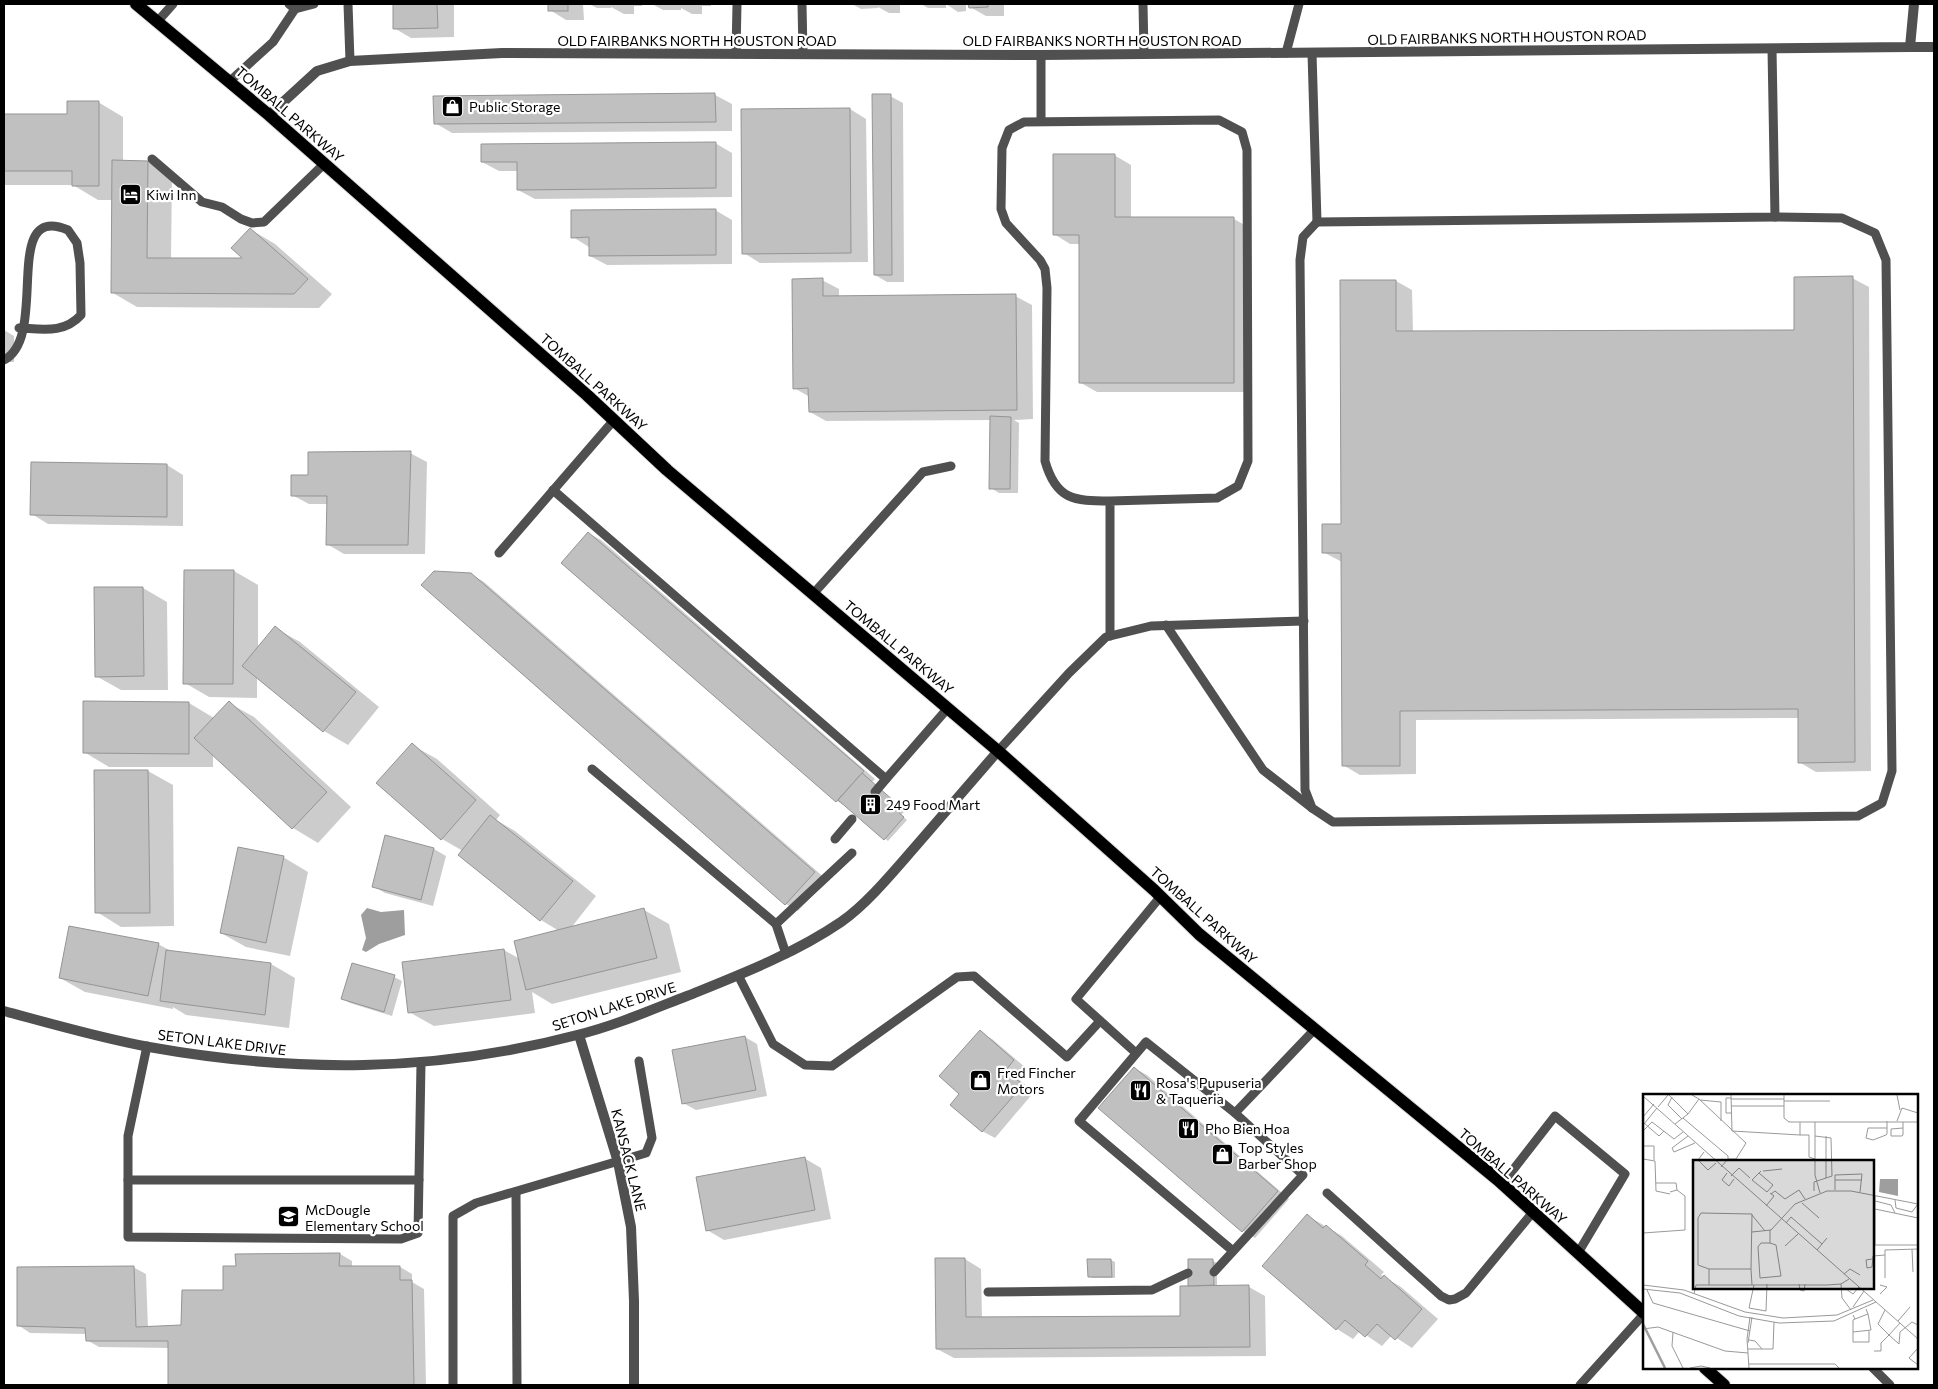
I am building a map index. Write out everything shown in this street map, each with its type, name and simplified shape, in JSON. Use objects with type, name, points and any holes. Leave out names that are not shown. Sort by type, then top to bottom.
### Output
[{"type":"main road","name":"TOMBALL PARKWAY","points":[[136,4],[269,115],[614,420],[667,470],[998,750],[1161,896],[1199,934],[1502,1184],[1643,1313]]},
{"type":"main road","points":[[1706,1369],[1724,1385]]},
{"type":"street","points":[[1910,47],[1914,4]]},
{"type":"street","name":"OLD FAIRBANKS NORTH HOUSTON ROAD","points":[[269,115],[317,71],[350,61],[502,53],[1041,55],[1934,47]]},
{"type":"street","name":"SETON LAKE DRIVE","points":[[4,1011],[147,1046],[241,1061],[310,1066],[421,1063],[499,1054],[579,1035],[648,1011],[738,975],[786,954],[843,921],[885,882],[998,750]]},
{"type":"street","name":"KANSACK LANE","points":[[579,1035],[618,1162],[631,1227],[634,1301],[634,1385]]},
{"type":"lane","points":[[157,22],[173,4]]},
{"type":"lane","points":[[230,81],[273,42],[292,6],[314,4]]},
{"type":"lane","points":[[348,4],[350,61]]},
{"type":"lane","points":[[736,54],[737,4]]},
{"type":"lane","points":[[802,4],[803,54]]},
{"type":"lane","points":[[1144,4],[1144,54]]},
{"type":"lane","points":[[1286,53],[1299,4]]},
{"type":"lane","points":[[1772,48],[1775,217]]},
{"type":"lane","points":[[1312,53],[1317,222],[1304,237],[1300,260],[1306,790],[1312,808]]},
{"type":"lane","points":[[1041,55],[1042,121]]},
{"type":"lane","points":[[1219,120],[1242,132],[1247,150],[1248,461],[1238,486],[1217,498],[1110,502],[1080,501],[1064,493],[1050,477],[1046,461],[1047,288],[1045,270],[1040,260],[1006,223],[1001,209],[1002,148],[1009,130],[1024,122],[1219,120]]},
{"type":"lane","points":[[152,159],[202,202],[222,207],[241,219],[252,223],[264,222],[324,164]]},
{"type":"lane","points":[[1166,625],[1263,770],[1332,822],[1858,816],[1882,803],[1892,772],[1886,260],[1875,233],[1842,218],[1775,217],[1317,222]]},
{"type":"lane","points":[[19,328],[52,329],[64,327],[73,324],[80,315],[80,263],[77,243],[68,230],[53,226],[36,226],[29,229]]},
{"type":"lane","points":[[4,360],[9,358],[16,344],[19,328],[17,301]]},
{"type":"lane","points":[[499,553],[614,420]]},
{"type":"lane","points":[[813,594],[923,472],[950,466]]},
{"type":"lane","points":[[554,490],[886,779]]},
{"type":"lane","points":[[1110,502],[1110,636]]},
{"type":"lane","points":[[998,750],[1069,673],[1106,637],[1151,626],[1304,621]]},
{"type":"lane","points":[[875,792],[948,708]]},
{"type":"lane","points":[[592,768],[776,924],[786,954]]},
{"type":"lane","points":[[834,839],[852,819]]},
{"type":"lane","points":[[776,924],[852,853]]},
{"type":"lane","points":[[1136,1053],[1076,999],[1161,896]]},
{"type":"lane","points":[[738,975],[773,1044],[805,1065],[832,1066],[956,977],[974,976],[1067,1057],[1100,1021]]},
{"type":"lane","points":[[1235,1113],[1315,1029]]},
{"type":"lane","points":[[1214,1272],[1303,1175],[1235,1113],[1146,1042],[1079,1121],[1233,1251]]},
{"type":"lane","points":[[147,1046],[128,1136],[128,1237],[401,1239],[418,1233],[421,1063]]},
{"type":"lane","points":[[454,1385],[452,1216],[476,1203],[646,1153],[652,1138],[639,1062]]},
{"type":"lane","points":[[1502,1184],[1555,1116],[1625,1174],[1578,1253]]},
{"type":"lane","points":[[128,1180],[419,1180]]},
{"type":"lane","points":[[516,1192],[517,1385]]},
{"type":"lane","points":[[1327,1193],[1441,1296],[1449,1300],[1466,1293],[1533,1212]]},
{"type":"lane","points":[[988,1292],[1152,1290],[1188,1273]]},
{"type":"lane","points":[[1580,1385],[1643,1315]]},
{"type":"lane","points":[[1873,1369],[1890,1385]]},
{"type":"shaded area","points":[[367,908],[381,912],[404,910],[405,935],[379,944],[366,952],[362,950],[366,938],[361,915]]},
{"type":"building","points":[[393,4],[437,4],[438,28],[393,29]]},
{"type":"building","points":[[548,4],[568,4],[568,11],[548,11]]},
{"type":"building","points":[[968,4],[988,4],[988,7],[969,8]]},
{"type":"building","points":[[715,93],[716,122],[434,124],[433,96]]},
{"type":"building","points":[[872,94],[891,94],[892,275],[874,275]]},
{"type":"building","points":[[67,101],[99,101],[99,186],[72,186],[72,171],[4,171],[4,114],[67,114]]},
{"type":"building","points":[[850,108],[851,253],[742,254],[741,109]]},
{"type":"building","points":[[716,142],[716,188],[517,190],[517,162],[481,162],[481,144]]},
{"type":"building","points":[[1053,154],[1115,154],[1115,217],[1234,217],[1234,383],[1079,383],[1079,235],[1053,235]]},
{"type":"building","name":"Kiwi Inn","points":[[112,160],[148,161],[147,258],[242,258],[231,248],[250,228],[308,279],[294,294],[111,293]]},
{"type":"building","points":[[716,209],[716,255],[589,256],[589,237],[571,238],[571,210]]},
{"type":"building","points":[[1853,276],[1855,762],[1798,763],[1798,709],[1400,711],[1400,766],[1342,766],[1341,553],[1322,553],[1322,524],[1341,524],[1340,280],[1396,280],[1396,331],[1794,330],[1794,277]]},
{"type":"building","points":[[823,278],[823,296],[1016,294],[1017,410],[809,412],[808,388],[793,389],[792,279]]},
{"type":"building","points":[[990,416],[1011,417],[1010,489],[989,489]]},
{"type":"building","points":[[411,451],[408,545],[326,545],[327,496],[291,496],[291,475],[308,475],[308,452]]},
{"type":"building","points":[[31,462],[167,464],[167,517],[30,515]]},
{"type":"building","points":[[588,532],[864,771],[836,802],[561,563]]},
{"type":"building","points":[[184,570],[234,570],[233,684],[183,684]]},
{"type":"building","points":[[434,571],[471,573],[815,872],[785,905],[421,585]]},
{"type":"building","points":[[94,587],[143,587],[144,676],[95,677]]},
{"type":"building","points":[[275,626],[356,692],[323,732],[242,666]]},
{"type":"building","points":[[83,701],[189,702],[189,754],[83,753]]},
{"type":"building","points":[[229,701],[327,792],[292,829],[194,738]]},
{"type":"building","points":[[412,743],[476,800],[441,840],[376,783]]},
{"type":"building","points":[[94,770],[148,770],[150,913],[95,913]]},
{"type":"building","name":"249 Food Mart","points":[[862,773],[902,808],[899,813],[904,817],[884,840],[838,800]]},
{"type":"building","points":[[490,815],[573,881],[540,921],[458,855]]},
{"type":"building","points":[[385,835],[434,848],[421,900],[372,887]]},
{"type":"building","points":[[238,847],[284,856],[266,943],[220,933]]},
{"type":"building","points":[[644,908],[657,958],[526,990],[514,941]]},
{"type":"building","points":[[69,926],[159,943],[148,996],[59,978]]},
{"type":"building","points":[[504,949],[511,1000],[408,1013],[402,962]]},
{"type":"building","points":[[166,950],[271,963],[265,1015],[160,1001]]},
{"type":"building","points":[[352,963],[395,975],[384,1012],[341,999]]},
{"type":"building","name":"Fred Fincher Motors","points":[[980,1030],[1014,1060],[1006,1070],[1023,1085],[982,1132],[950,1105],[959,1094],[939,1076]]},
{"type":"building","points":[[745,1036],[756,1090],[682,1104],[672,1050]]},
{"type":"building","points":[[1134,1067],[1278,1191],[1242,1232],[1098,1108]]},
{"type":"building","points":[[805,1157],[815,1210],[706,1231],[696,1177]]},
{"type":"building","points":[[1307,1214],[1323,1228],[1326,1225],[1368,1261],[1365,1265],[1381,1279],[1384,1275],[1422,1309],[1395,1340],[1377,1324],[1365,1337],[1345,1320],[1336,1330],[1262,1266]]},
{"type":"building","points":[[340,1253],[339,1266],[400,1266],[400,1280],[412,1280],[414,1385],[168,1385],[168,1341],[86,1341],[85,1328],[17,1326],[17,1267],[134,1266],[136,1327],[181,1325],[182,1290],[223,1290],[223,1266],[236,1266],[235,1254]]},
{"type":"building","points":[[935,1258],[965,1258],[966,1317],[1180,1316],[1180,1286],[1249,1285],[1250,1347],[936,1349]]},
{"type":"building","points":[[1087,1259],[1111,1259],[1112,1277],[1088,1277]]},
{"type":"building","points":[[1188,1259],[1213,1259],[1214,1285],[1188,1286]]},
{"type":"place","name":"Public Storage","points":[[453,106]]},
{"type":"place","name":"Kiwi Inn","points":[[130,194]]},
{"type":"place","name":"249 Food Mart","points":[[870,804]]},
{"type":"place","name":"Fred Fincher Motors","points":[[981,1080]]},
{"type":"place","name":"Rosa's Pupuseria & Taqueria","points":[[1140,1090]]},
{"type":"place","name":"Pho Bien Hoa","points":[[1189,1128]]},
{"type":"place","name":"Top Styles Barber Shop","points":[[1222,1155]]},
{"type":"place","name":"McDougle Elementary School","points":[[289,1217]]}]
